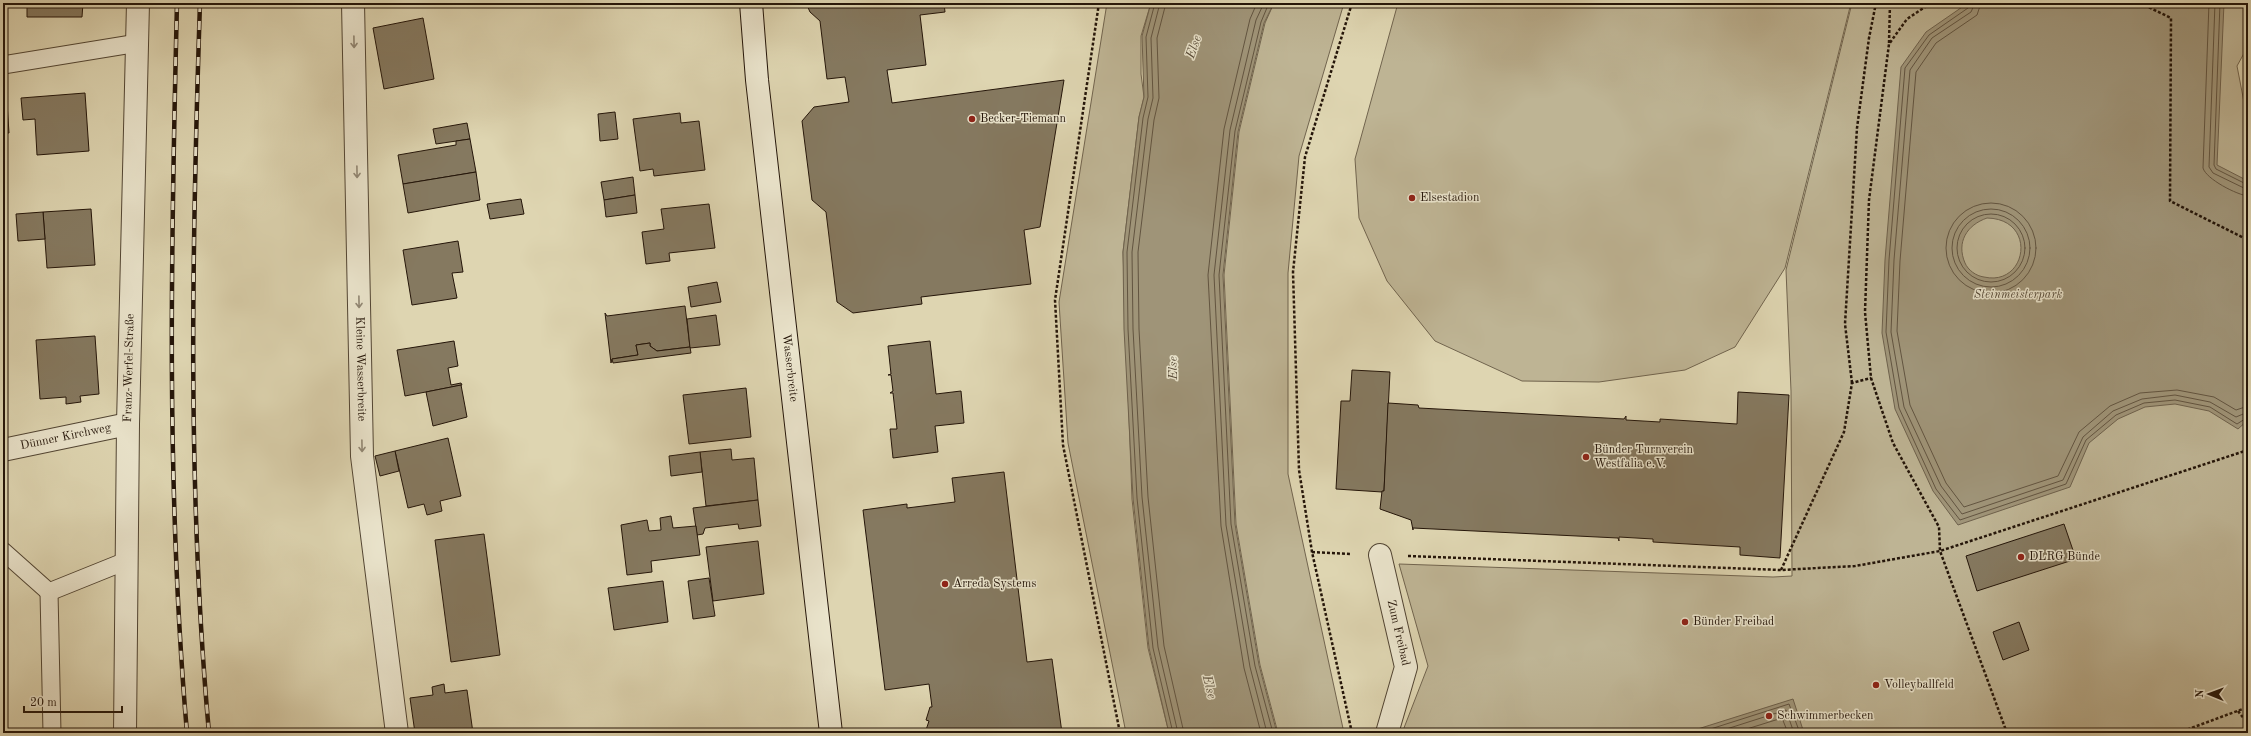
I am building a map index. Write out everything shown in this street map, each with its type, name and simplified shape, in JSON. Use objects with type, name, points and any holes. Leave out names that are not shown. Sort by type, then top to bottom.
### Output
[{"type":"street","name":"Franz-Werfel-Straße","points":[[125,733],[128,424],[138,3]]},
{"type":"street","name":"Kleine Wasserbreite","points":[[353,3],[362,456],[397,733]]},
{"type":"street","name":"Wasserbreite","points":[[751,3],[759,96],[831,733]]},
{"type":"street","name":"Dünner Kirchweg","points":[[3,450],[128,424]]},
{"type":"street","name":"Zum Freibad","points":[[1380,555],[1406,667],[1387,733]]},
{"type":"lane","points":[[3,66],[138,43]]},
{"type":"lane","points":[[3,551],[49,592],[52,733]]},
{"type":"lane","points":[[49,592],[126,560]]},
{"type":"path","points":[[1099,3],[1055,300],[1063,445],[1120,733]]},
{"type":"path","points":[[1352,3],[1305,157],[1293,272],[1299,470],[1312,552],[1352,733]]},
{"type":"path","points":[[1781,570],[1844,432],[1852,383],[1845,324],[1857,128],[1869,38],[1876,3]]},
{"type":"path","points":[[1890,3],[1889,44],[1869,200],[1864,312],[1871,378],[1893,443],[1939,527],[1940,551],[2007,733]]},
{"type":"path","points":[[1889,44],[1907,18],[1931,3]]},
{"type":"path","points":[[2140,3],[2172,18],[2170,201],[2248,240]]},
{"type":"path","points":[[1852,383],[1871,378]]},
{"type":"path","points":[[1312,552],[1781,570],[1855,566],[1940,551],[2248,450]]},
{"type":"path","points":[[2178,733],[2248,708]]},
{"type":"path","points":[[2238,711],[2248,724]]},
{"type":"green space","points":[[1107,3],[1151,3],[1141,36],[1141,74],[1144,97],[1139,117],[1123,252],[1132,499],[1148,648],[1169,733],[1126,733],[1068,443],[1059,302]]},
{"type":"green space","points":[[1274,3],[1344,3],[1299,156],[1288,273],[1288,474],[1344,733],[1278,733],[1260,665],[1236,524],[1224,275],[1239,132],[1265,23]]},
{"type":"green space","points":[[1398,3],[1851,3],[1785,268],[1735,347],[1685,370],[1599,382],[1522,381],[1435,341],[1387,281],[1359,218],[1355,159]]},
{"type":"green space","name":"Steinmeisterpark","points":[[1852,3],[2248,3],[2248,46],[2237,66],[2248,123],[2248,733],[1402,733],[1428,666],[1399,564],[1773,577],[1792,576],[1791,391],[1786,270]]},
{"type":"water","name":"Else","points":[[1151,3],[1274,3],[1264,23],[1238,132],[1223,275],[1235,524],[1259,665],[1277,733],[1169,733],[1149,648],[1133,498],[1124,329],[1123,252],[1139,117],[1144,97],[1142,36]]},
{"type":"water","points":[[1968,3],[2224,3],[2217,165],[2248,181],[2248,420],[2238,429],[2209,411],[2175,404],[2145,407],[2118,419],[2089,443],[2070,487],[1958,525],[1933,491],[1895,409],[1882,333],[1885,260],[1901,67],[1926,32]],"holes":[[[1987,218],[2003,221],[2014,229],[2020,240],[2021,252],[2017,263],[2010,272],[1999,277],[1984,277],[1975,274],[1966,266],[1965,263],[1962,248],[1965,235],[1974,225]]]},
{"type":"water","name":"Schwimmerbecken","points":[[1793,699],[1804,733],[1685,733]]},
{"type":"building","points":[[27,3],[83,3],[82,17],[27,17]]},
{"type":"building","points":[[806,3],[944,3],[945,12],[920,15],[926,65],[887,70],[892,103],[1064,80],[1040,227],[1024,230],[1031,284],[921,297],[922,304],[853,313],[837,302],[826,212],[812,200],[802,121],[814,107],[849,102],[845,77],[827,79],[820,21],[810,12]]},
{"type":"building","points":[[423,18],[434,79],[384,89],[373,28]]},
{"type":"building","points":[[85,93],[89,151],[37,155],[35,119],[23,120],[21,98]]},
{"type":"building","points":[[3,103],[7,103],[9,133],[3,133]]},
{"type":"building","points":[[615,112],[618,139],[600,141],[598,114]]},
{"type":"building","points":[[680,113],[681,123],[699,121],[705,170],[654,176],[653,169],[640,171],[633,119]]},
{"type":"building","points":[[467,123],[470,139],[436,144],[433,129]]},
{"type":"building","points":[[470,139],[476,172],[403,184],[398,155],[456,145],[456,141]]},
{"type":"building","points":[[476,172],[480,200],[408,213],[403,184]]},
{"type":"building","points":[[633,177],[635,195],[604,200],[601,182]]},
{"type":"building","points":[[635,195],[637,213],[606,217],[604,200]]},
{"type":"building","points":[[521,199],[524,214],[490,219],[487,204]]},
{"type":"building","points":[[709,204],[715,248],[669,253],[670,261],[646,264],[642,232],[664,229],[661,209]]},
{"type":"building","points":[[91,209],[95,265],[47,268],[43,212]]},
{"type":"building","points":[[43,212],[45,239],[18,241],[16,214]]},
{"type":"building","points":[[458,241],[463,272],[452,273],[457,298],[412,305],[403,250]]},
{"type":"building","points":[[717,282],[721,302],[691,307],[688,287]]},
{"type":"building","points":[[685,306],[690,347],[657,351],[650,346],[650,343],[636,345],[638,355],[612,359],[611,363],[605,313],[607,316]]},
{"type":"building","points":[[716,315],[720,345],[690,348],[687,319]]},
{"type":"building","points":[[95,336],[99,394],[80,396],[81,402],[66,404],[66,397],[40,399],[36,340]]},
{"type":"building","points":[[454,341],[458,366],[448,368],[451,385],[461,383],[462,385],[405,396],[397,350]]},
{"type":"building","points":[[930,341],[936,394],[961,391],[964,423],[935,426],[938,452],[893,458],[890,429],[897,429],[893,393],[890,393],[893,391],[891,375],[888,375],[891,374],[888,346]]},
{"type":"building","points":[[650,343],[650,346],[657,351],[690,347],[691,353],[613,363],[612,359],[638,355],[636,345]]},
{"type":"building","points":[[1352,370],[1390,372],[1384,491],[1382,492],[1336,489],[1341,401],[1350,401]]},
{"type":"building","points":[[461,385],[467,417],[433,426],[426,392]]},
{"type":"building","points":[[746,388],[751,437],[689,444],[683,395]]},
{"type":"building","name":"Bünder Turnverein Westfalia e.V.","points":[[1738,392],[1789,395],[1780,558],[1740,555],[1740,547],[1653,542],[1653,539],[1619,537],[1619,541],[1618,538],[1413,528],[1413,530],[1411,520],[1380,509],[1382,491],[1384,491],[1388,403],[1418,405],[1419,408],[1624,419],[1626,416],[1626,420],[1660,422],[1660,419],[1737,424]]},
{"type":"building","points":[[448,438],[461,496],[440,501],[442,511],[427,515],[424,504],[408,508],[395,451]]},
{"type":"building","points":[[731,449],[732,460],[754,458],[758,500],[706,506],[700,452]]},
{"type":"building","points":[[395,451],[399,471],[380,476],[375,456]]},
{"type":"building","points":[[700,452],[702,472],[671,476],[669,456]]},
{"type":"building","name":"Arreda Systems","points":[[1004,472],[1027,662],[1052,659],[1062,733],[925,733],[929,721],[926,720],[930,707],[932,707],[929,684],[885,690],[863,510],[907,504],[907,508],[955,502],[952,478]]},
{"type":"building","points":[[758,500],[761,526],[739,529],[738,524],[705,528],[703,534],[697,535],[693,508]]},
{"type":"building","points":[[671,516],[673,528],[696,526],[700,555],[651,561],[652,572],[627,575],[621,525],[647,520],[649,531],[661,530],[660,518]]},
{"type":"building","name":"DLRG Bünde","points":[[2064,524],[2076,559],[1977,591],[1966,556]]},
{"type":"building","points":[[484,534],[500,655],[451,662],[435,540]]},
{"type":"building","points":[[758,541],[764,594],[713,601],[706,547]]},
{"type":"building","points":[[709,578],[715,616],[693,619],[688,581]]},
{"type":"building","points":[[663,581],[668,622],[614,630],[608,588]]},
{"type":"building","points":[[2019,622],[2029,650],[2003,660],[1993,632]]},
{"type":"building","points":[[444,684],[445,693],[467,690],[473,733],[415,733],[410,698],[433,695],[432,687]]},
{"type":"railway","points":[[177,3],[172,277],[173,459],[180,642],[187,733]]},
{"type":"railway","points":[[200,3],[195,185],[193,368],[194,459],[197,551],[209,733]]},
{"type":"place","name":"Becker-Tiemann","points":[[972,119]]},
{"type":"place","name":"Elsestadion","points":[[1412,198]]},
{"type":"place","name":"Bünder Turnverein Westfalia e.V.","points":[[1586,457]]},
{"type":"place","name":"DLRG Bünde","points":[[2021,557]]},
{"type":"place","name":"Arreda Systems","points":[[945,584]]},
{"type":"place","name":"Bünder Freibad","points":[[1685,622]]},
{"type":"place","name":"Volleyballfeld","points":[[1876,685]]},
{"type":"place","name":"Schwimmerbecken","points":[[1769,716]]}]
